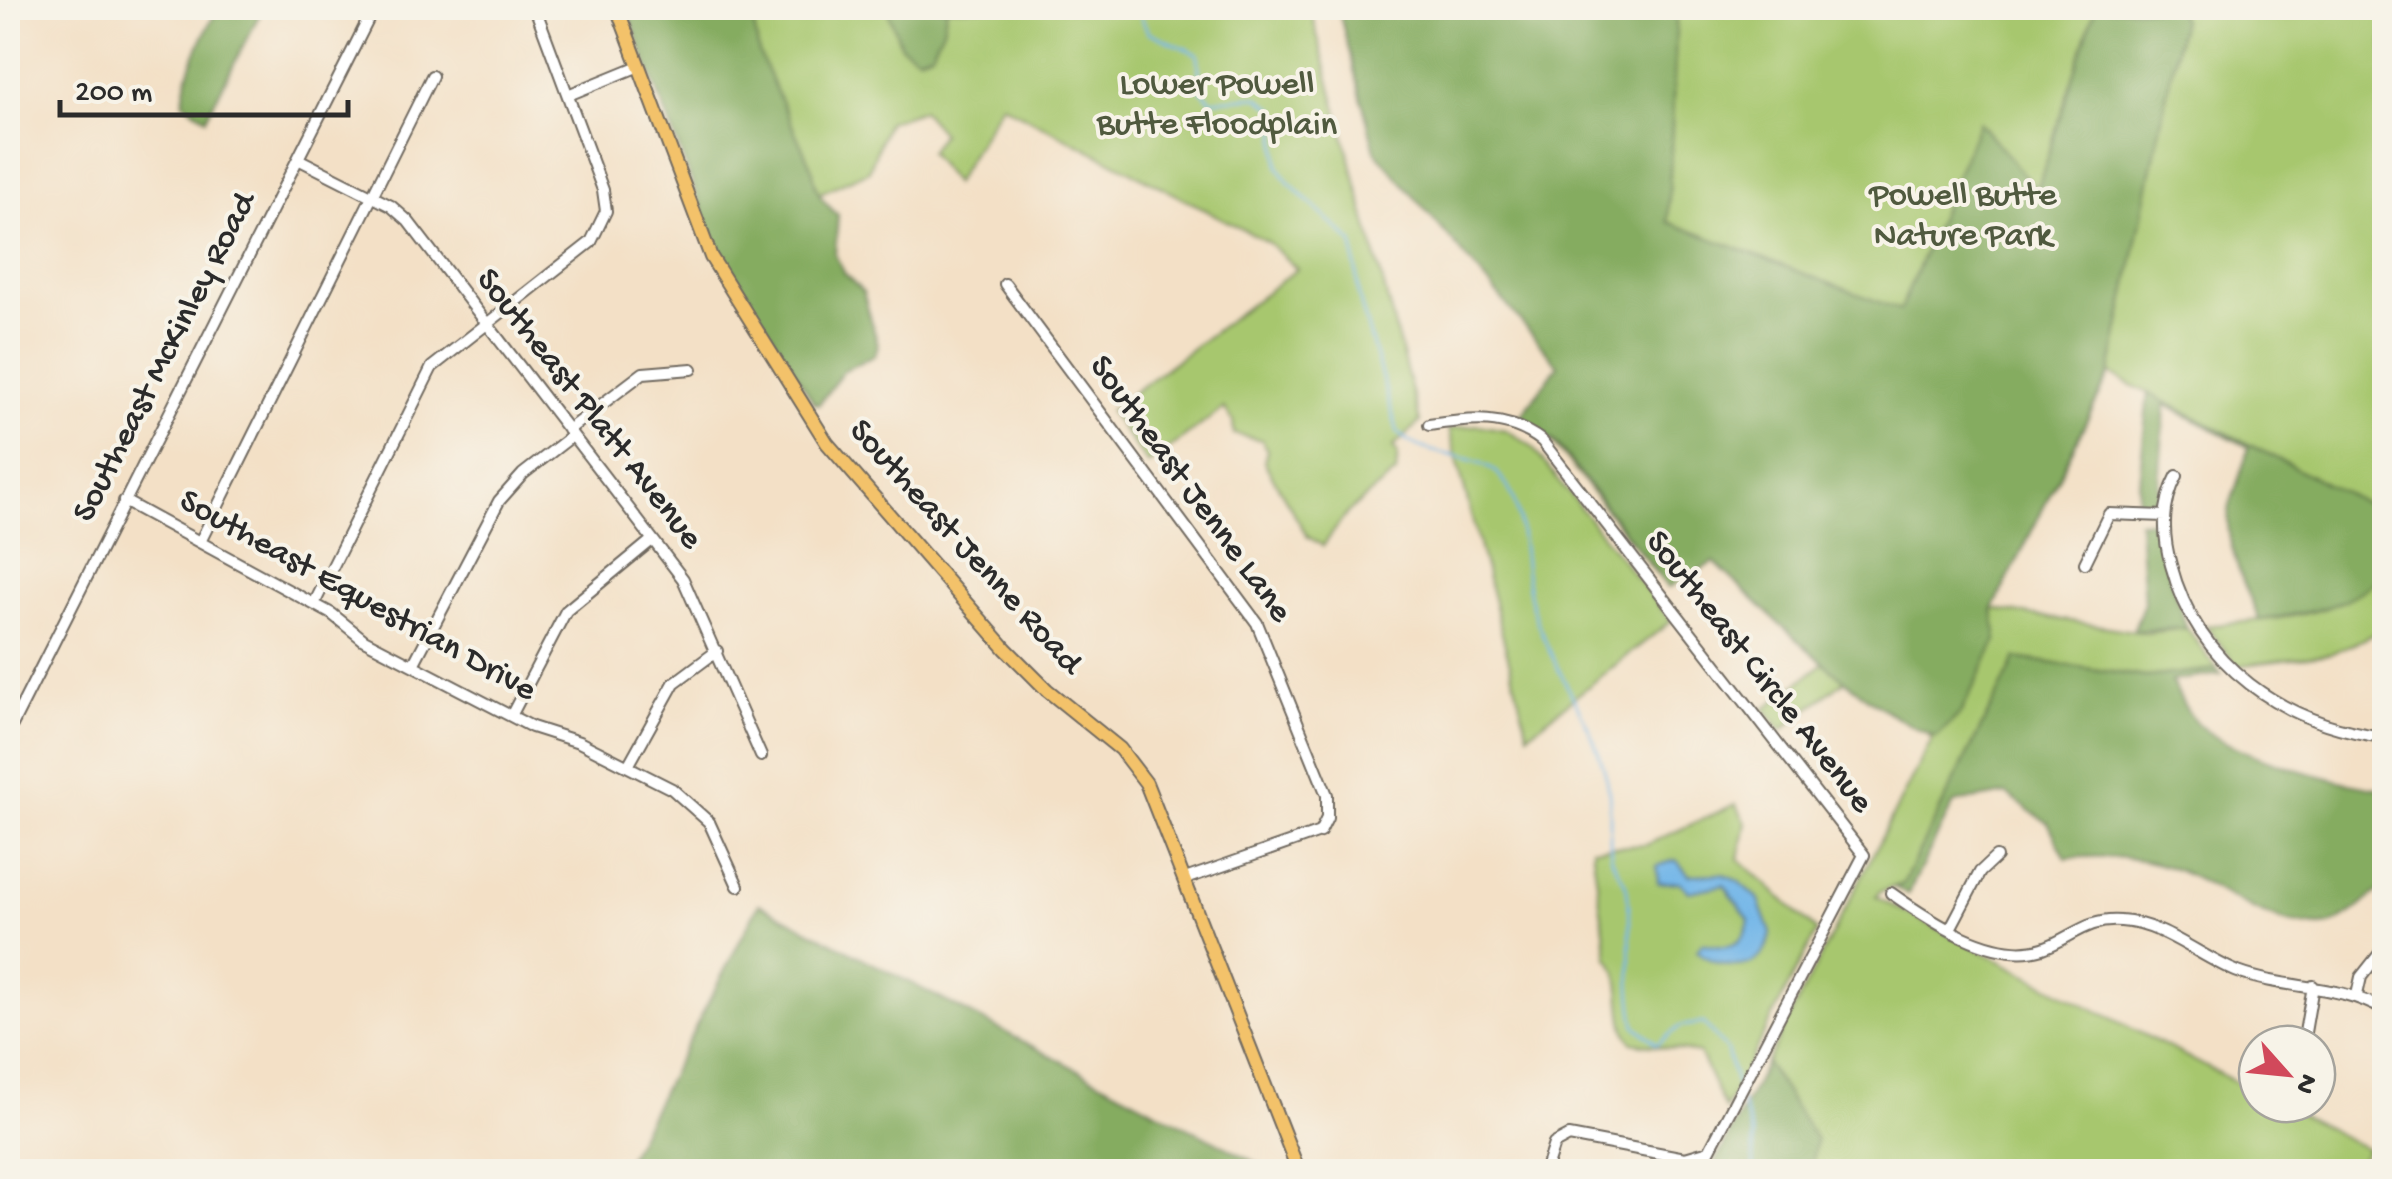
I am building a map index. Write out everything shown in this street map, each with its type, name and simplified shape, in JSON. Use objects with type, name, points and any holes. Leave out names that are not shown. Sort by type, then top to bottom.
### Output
[{"type":"main road","name":"Southeast Jenne Road","points":[[617,8],[711,257],[827,443],[1018,662],[1134,764],[1151,793],[1299,1172]]},
{"type":"street","name":"Southeast McKinley Road","points":[[8,733],[374,8]]},
{"type":"street","points":[[314,604],[432,367],[581,250],[603,222],[604,190],[535,8]]},
{"type":"street","points":[[568,95],[639,66]]},
{"type":"street","points":[[201,540],[432,76]]},
{"type":"street","name":"Southeast Platt Avenue","points":[[298,159],[372,196],[408,220],[692,592],[761,756]]},
{"type":"street","name":"Southeast Jenne Lane","points":[[1004,284],[1257,623],[1327,795],[1327,818],[1320,832],[1185,878]]},
{"type":"street","points":[[413,665],[499,501],[523,474],[642,374],[692,369]]},
{"type":"street","name":"Southeast Circle Avenue","points":[[1428,426],[1474,419],[1500,421],[1542,441],[1864,854],[1713,1147],[1700,1157],[1569,1136],[1552,1147],[1544,1172]]},
{"type":"street","points":[[2177,476],[2167,495],[2168,553],[2183,602],[2223,663],[2260,693],[2295,713],[2384,737]]},
{"type":"street","name":"Southeast Equestrian Drive","points":[[124,501],[314,604],[364,640],[511,716],[628,766],[698,808],[718,838],[738,886]]},
{"type":"street","points":[[2085,562],[2109,514],[2165,516]]},
{"type":"street","points":[[511,716],[566,611],[652,540]]},
{"type":"street","points":[[628,766],[674,683],[716,652]]},
{"type":"street","points":[[1951,928],[1980,872],[1996,857]]},
{"type":"street","points":[[1890,893],[1992,947],[2021,952],[2046,947],[2088,924],[2132,922],[2240,972],[2357,996],[2384,1010]]},
{"type":"street","points":[[2357,996],[2361,978],[2384,948]]},
{"type":"street","points":[[2306,1024],[2313,986]]},
{"type":"green space","points":[[218,8],[263,8],[206,118],[183,102],[191,65]]},
{"type":"green space","points":[[626,8],[751,8],[759,53],[813,171],[818,191],[838,215],[835,255],[845,274],[863,292],[878,345],[875,355],[843,371],[819,404],[814,403],[713,239]]},
{"type":"green space","name":"Lower Powell Butte Floodplain","points":[[629,8],[1310,8],[1420,422],[1393,447],[1398,454],[1396,473],[1348,512],[1323,546],[1307,536],[1264,462],[1267,450],[1262,440],[1234,434],[1233,421],[1224,408],[1148,464],[1109,411],[1297,269],[1269,243],[1001,104],[954,184],[929,152],[942,133],[922,110],[887,122],[869,171],[716,240]]},
{"type":"green space","points":[[887,8],[947,8],[932,52],[918,57],[901,46]]},
{"type":"green space","name":"Powell Butte Nature Park","points":[[1338,8],[2384,8],[2384,513],[2110,374],[1993,609],[2146,633],[2187,628],[2217,669],[2146,677],[2016,658],[1903,884],[1879,892],[1876,897],[2237,1083],[2237,1124],[2318,1124],[2367,1149],[2355,1171],[1711,1171],[1932,739],[1929,736],[1971,652],[1935,609],[1782,730],[1765,709],[1872,625],[1887,413],[1667,587],[1554,444],[1531,424],[1672,304]]},
{"type":"green space","points":[[1338,8],[1677,8],[1668,222],[1900,310],[1979,122],[2037,190],[2095,8],[2175,8],[2182,19],[2110,373],[1993,609],[1997,640],[1960,714],[1936,737],[1877,705],[1848,683],[1714,562],[1668,588],[1557,444],[1521,416],[1558,365],[1375,151]]},
{"type":"green space","points":[[2148,393],[2384,513],[2384,572],[2342,602],[2259,620],[2237,564],[2228,520],[2248,447],[2165,405],[2158,496],[2150,503],[2137,503]]},
{"type":"green space","points":[[1478,425],[1506,430],[1530,445],[1671,621],[1528,734],[1449,429]]},
{"type":"green space","points":[[2139,521],[2150,521],[2153,526],[2187,628],[2133,631],[2144,603]]},
{"type":"green space","points":[[2384,572],[2384,630],[2330,654],[2237,666],[2206,626],[2324,609],[2366,588]]},
{"type":"green space","points":[[2016,658],[2146,677],[2217,669],[2221,674],[2171,681],[2191,717],[2210,733],[2284,766],[2384,789],[2384,899],[2380,890],[2345,918],[2329,925],[2283,921],[2165,866],[2123,858],[2066,858],[2048,823],[2006,794],[1954,803],[1908,894],[1894,887],[1903,884]]},
{"type":"green space","points":[[1736,804],[1746,823],[1739,859],[1817,931],[1725,1109],[1699,1053],[1632,1042],[1626,1032],[1618,977],[1608,958],[1592,848],[1646,845]]},
{"type":"green space","points":[[759,904],[1272,1171],[621,1171]]},
{"type":"green space","points":[[1766,1063],[1816,1140],[1811,1171],[1711,1171]]},
{"type":"water","points":[[1676,860],[1689,875],[1722,874],[1740,882],[1758,898],[1771,933],[1767,947],[1752,963],[1730,966],[1697,951],[1702,943],[1733,945],[1743,936],[1749,920],[1724,885],[1689,892],[1680,882],[1658,883],[1657,866]]},
{"type":"waterway","points":[[1137,8],[1148,32],[1198,54],[1200,89],[1211,100],[1258,97],[1275,109],[1278,166],[1288,182],[1353,243],[1359,298],[1398,433],[1424,448],[1491,468],[1509,489],[1519,520],[1532,606],[1591,735],[1607,780],[1611,855],[1626,885],[1629,907],[1636,1026],[1657,1044],[1681,1026],[1704,1023],[1727,1051],[1737,1088]]},
{"type":"waterway","points":[[1741,1100],[1753,1136],[1754,1172]]}]
